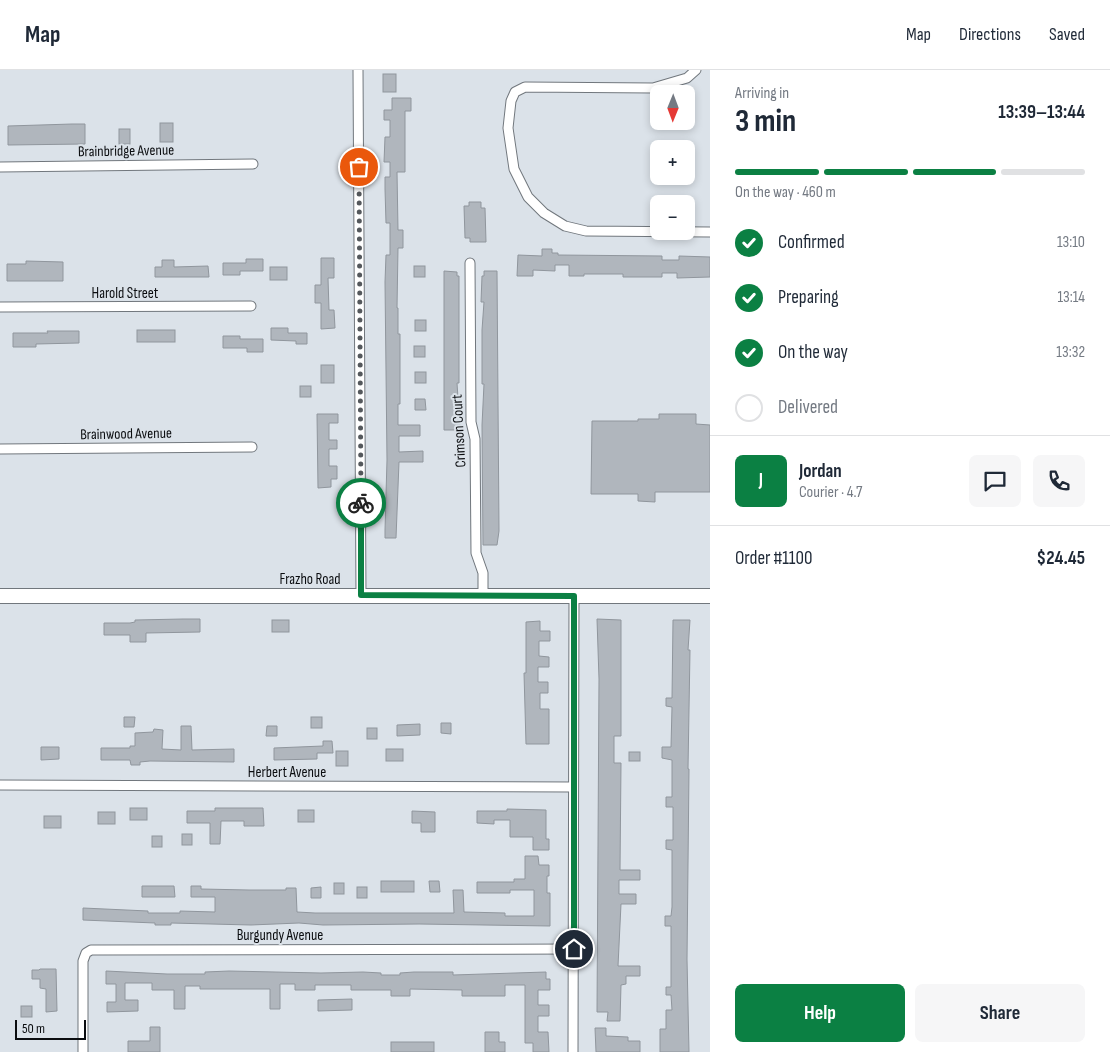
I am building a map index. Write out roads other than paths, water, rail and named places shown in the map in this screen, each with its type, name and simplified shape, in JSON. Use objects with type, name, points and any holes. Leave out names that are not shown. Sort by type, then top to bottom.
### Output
[{"type":"street","points":[[358,70],[361,595]]},
{"type":"street","points":[[696,70],[687,78],[653,88],[525,87],[515,92],[511,101],[508,128],[514,169],[528,197],[554,220],[571,228],[597,232],[710,232]]},
{"type":"street","name":"Brainbridge Avenue","points":[[0,166],[252,164]]},
{"type":"street","name":"Crimson Court","points":[[470,263],[471,422],[475,439],[476,554],[483,572],[483,596]]},
{"type":"street","name":"Harold Street","points":[[0,308],[251,306]]},
{"type":"street","name":"Brainwood Avenue","points":[[0,449],[252,447]]},
{"type":"street","name":"Frazho Road","points":[[0,596],[710,596]]},
{"type":"street","points":[[573,1052],[574,596]]},
{"type":"street","name":"Herbert Avenue","points":[[0,785],[573,787]]},
{"type":"street","name":"Burgundy Avenue","points":[[83,1052],[83,961],[86,953],[91,950],[574,949]]}]
